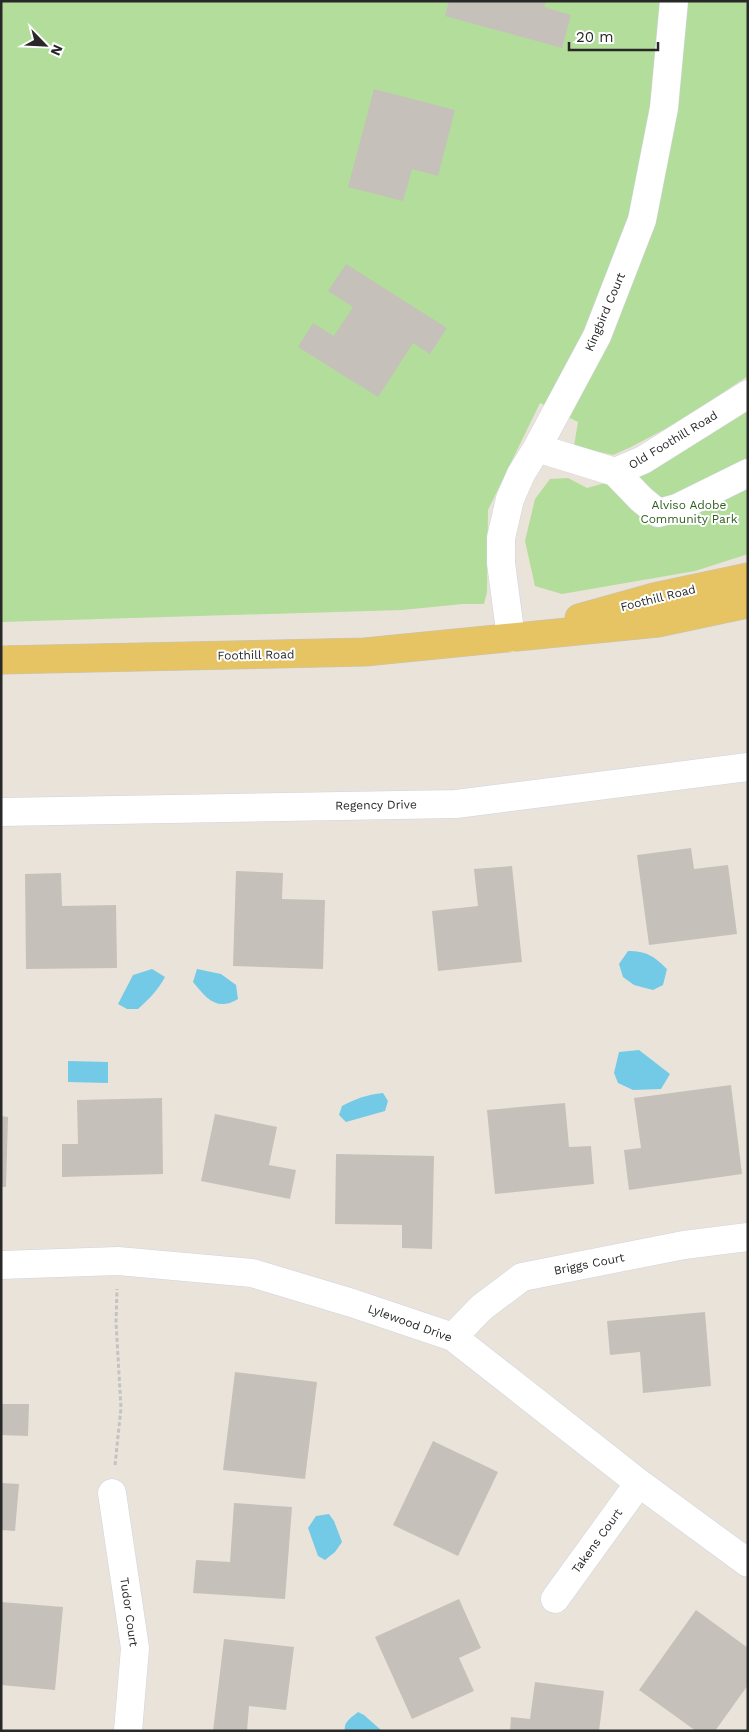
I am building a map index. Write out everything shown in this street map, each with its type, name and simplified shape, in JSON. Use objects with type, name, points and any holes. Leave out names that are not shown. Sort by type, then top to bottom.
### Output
[{"type":"main road","name":"Foothill Road","points":[[510,638],[654,597],[748,577]]},
{"type":"main road","name":"Foothill Road","points":[[1,660],[365,652],[658,623],[748,604]]},
{"type":"street","name":"Kingbird Court","points":[[510,638],[501,538],[510,499],[521,474],[538,448],[597,336],[642,220],[664,108],[674,1]]},
{"type":"street","name":"Old Foothill Road","points":[[538,448],[615,472],[643,460],[748,394]]},
{"type":"street","points":[[615,472],[641,499],[658,513],[677,508],[748,473]]},
{"type":"street","name":"Regency Drive","points":[[1,812],[456,804],[748,768]]},
{"type":"street","name":"Briggs Court","points":[[453,1337],[481,1308],[522,1277],[684,1245],[748,1237]]},
{"type":"street","name":"Lylewood Drive","points":[[1,1265],[118,1261],[252,1273],[352,1303],[453,1337],[639,1483],[748,1563]]},
{"type":"street","name":"Takens Court","points":[[556,1599],[639,1483]]},
{"type":"street","name":"Tudor Court","points":[[112,1493],[135,1648],[128,1731]]},
{"type":"path","points":[[112,1493],[121,1408],[116,1322],[118,1261]]},
{"type":"green space","points":[[1,1],[748,1],[748,376],[680,421],[613,455],[574,446],[578,422],[540,403],[488,510],[487,592],[484,604],[463,604],[402,610],[1,622]]},
{"type":"green space","name":"Alviso Adobe Community Park","points":[[748,410],[748,554],[695,571],[562,594],[535,586],[525,541],[535,499],[550,479],[568,478],[587,488],[641,473]]},
{"type":"water","points":[[628,951],[649,955],[667,969],[663,985],[653,990],[634,985],[623,977],[619,964]]},
{"type":"water","points":[[152,969],[165,977],[150,998],[138,1009],[127,1009],[118,1004],[133,975]]},
{"type":"water","points":[[197,969],[221,974],[236,985],[238,999],[231,1003],[218,1004],[207,998],[193,982]]},
{"type":"water","points":[[639,1050],[670,1074],[661,1089],[633,1090],[618,1083],[614,1073],[619,1052]]},
{"type":"water","points":[[68,1061],[108,1062],[108,1083],[68,1082]]},
{"type":"water","points":[[383,1093],[388,1101],[385,1111],[346,1122],[339,1115],[342,1106],[347,1103]]},
{"type":"water","points":[[329,1514],[334,1521],[342,1542],[335,1552],[325,1560],[318,1556],[308,1528],[316,1516]]},
{"type":"water","points":[[358,1712],[382,1731],[345,1731],[346,1723]]},
{"type":"building","points":[[449,1],[546,1],[544,7],[571,15],[562,48],[445,16]]},
{"type":"building","points":[[374,89],[455,110],[438,176],[412,169],[403,201],[348,187]]},
{"type":"building","points":[[346,264],[447,328],[430,354],[413,343],[378,397],[298,347],[313,323],[334,336],[353,307],[328,291]]},
{"type":"building","points":[[691,848],[694,869],[728,865],[737,934],[649,945],[637,855]]},
{"type":"building","points":[[512,866],[522,962],[438,971],[432,911],[478,906],[474,869]]},
{"type":"building","points":[[236,871],[283,873],[282,899],[325,900],[323,969],[233,966]]},
{"type":"building","points":[[61,873],[62,906],[116,905],[117,968],[26,969],[25,874]]},
{"type":"building","points":[[731,1085],[742,1174],[629,1190],[624,1150],[641,1148],[634,1098]]},
{"type":"building","points":[[162,1098],[163,1174],[62,1177],[62,1144],[78,1144],[77,1100]]},
{"type":"building","points":[[565,1103],[569,1147],[591,1146],[594,1184],[495,1194],[487,1110]]},
{"type":"building","points":[[215,1114],[277,1127],[269,1165],[296,1170],[290,1199],[201,1181]]},
{"type":"building","points":[[1,1116],[8,1117],[6,1187],[1,1187]]},
{"type":"building","points":[[336,1154],[434,1156],[432,1249],[402,1248],[402,1225],[335,1224]]},
{"type":"building","points":[[705,1312],[711,1386],[643,1393],[640,1352],[610,1355],[607,1321]]},
{"type":"building","points":[[235,1372],[317,1382],[305,1479],[223,1470]]},
{"type":"building","points":[[1,1404],[29,1404],[28,1436],[1,1435]]},
{"type":"building","points":[[433,1441],[498,1472],[458,1556],[393,1525]]},
{"type":"building","points":[[1,1483],[19,1484],[15,1531],[1,1530]]},
{"type":"building","points":[[234,1503],[292,1507],[285,1599],[193,1593],[196,1560],[230,1562]]},
{"type":"building","points":[[459,1599],[481,1648],[459,1658],[474,1691],[412,1719],[375,1637]]},
{"type":"building","points":[[1,1602],[63,1607],[55,1690],[1,1685]]},
{"type":"building","points":[[696,1610],[748,1648],[748,1685],[715,1731],[696,1731],[639,1690]]},
{"type":"building","points":[[224,1639],[294,1647],[286,1710],[249,1706],[247,1731],[213,1731]]},
{"type":"building","points":[[535,1682],[604,1691],[599,1731],[510,1731],[511,1717],[530,1719]]}]
